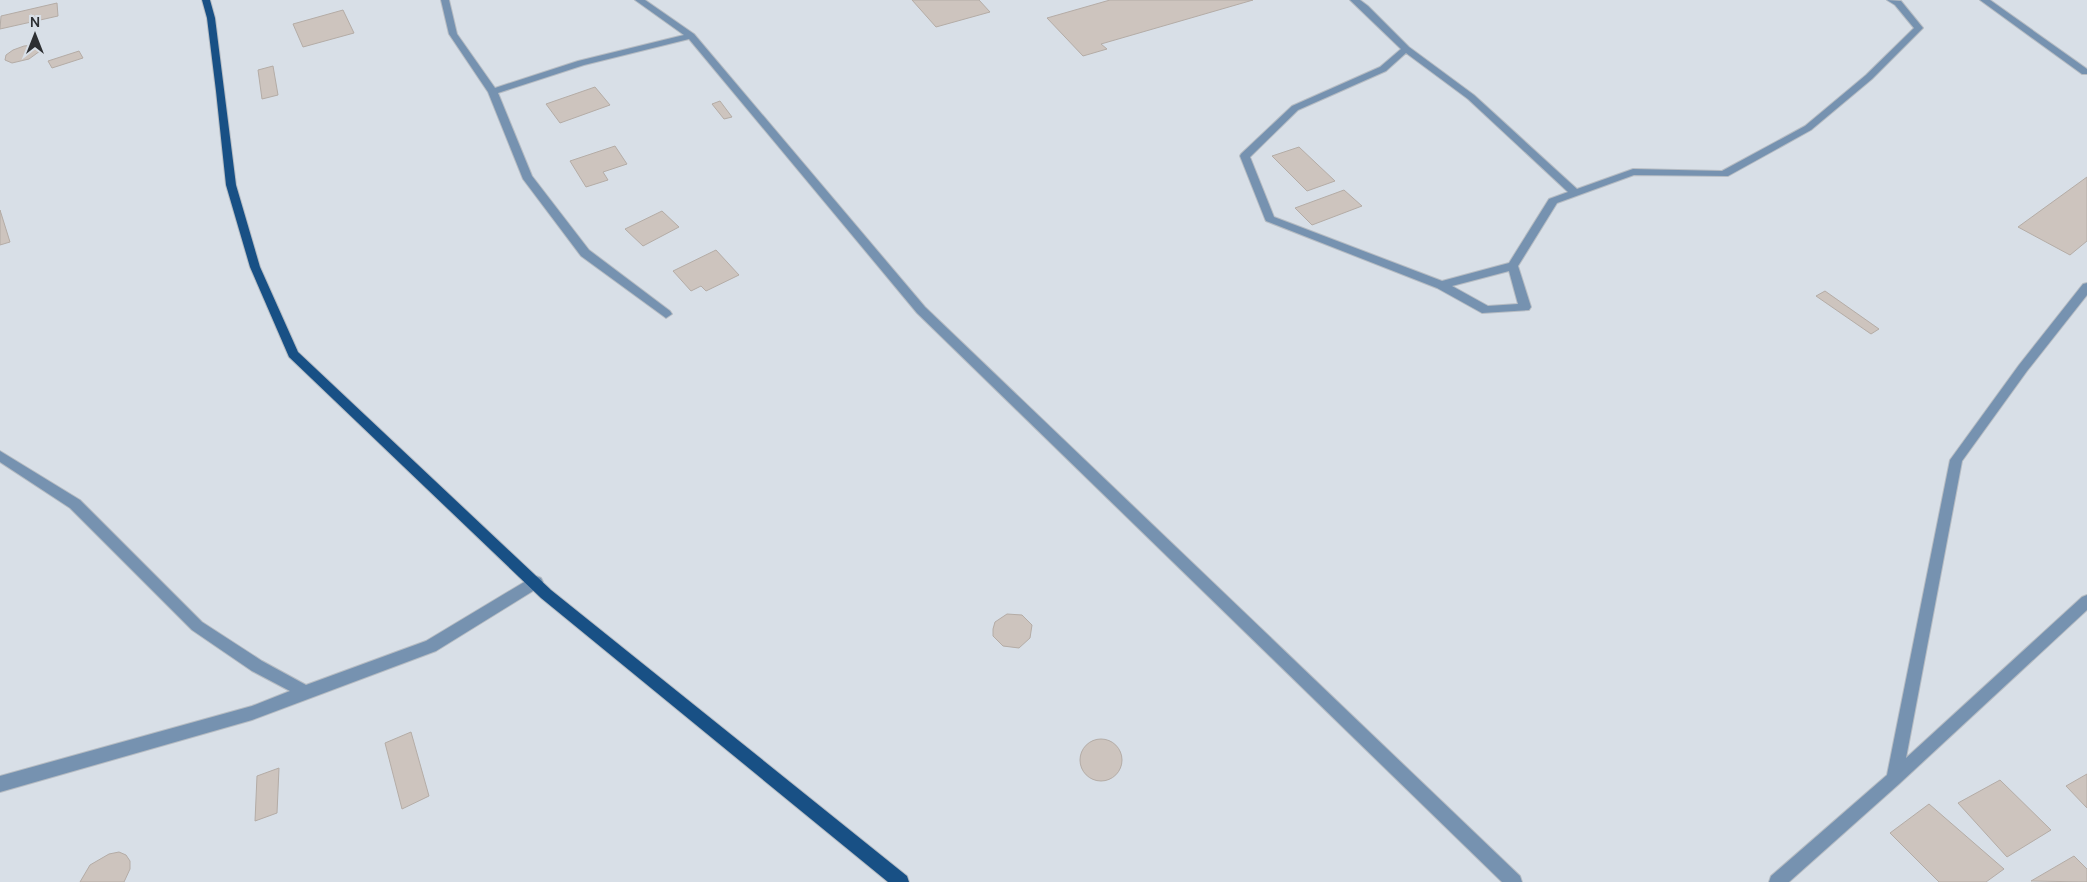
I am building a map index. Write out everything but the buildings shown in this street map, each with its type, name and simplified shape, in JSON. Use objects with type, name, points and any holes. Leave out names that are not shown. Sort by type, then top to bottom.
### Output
[{"type":"main road","points":[[206,0],[211,18],[221,91],[231,185],[255,267],[293,354],[554,600],[901,882]]},
{"type":"street","points":[[445,0],[452,34],[492,92],[528,177],[584,253],[666,314]]},
{"type":"street","points":[[639,0],[691,36],[921,310],[1514,882]]},
{"type":"street","points":[[1354,0],[1365,8],[1406,48],[1472,97],[1575,193]]},
{"type":"street","points":[[1441,285],[1513,266],[1554,201],[1633,172],[1724,174],[1808,128],[1869,77],[1918,28],[1898,3],[1891,0]]},
{"type":"street","points":[[1984,0],[2084,72]]},
{"type":"street","points":[[492,92],[581,63],[691,36]]},
{"type":"street","points":[[1406,48],[1383,69],[1295,108],[1245,156],[1270,220],[1441,285],[1486,310],[1525,306],[1513,266]]},
{"type":"street","points":[[1894,779],[1956,460],[2023,368],[2087,287]]},
{"type":"street","points":[[0,456],[75,504],[197,626],[257,666],[305,692]]},
{"type":"street","points":[[0,784],[252,713],[431,646],[536,582]]},
{"type":"street","points":[[1777,882],[1894,779],[2087,601]]}]
